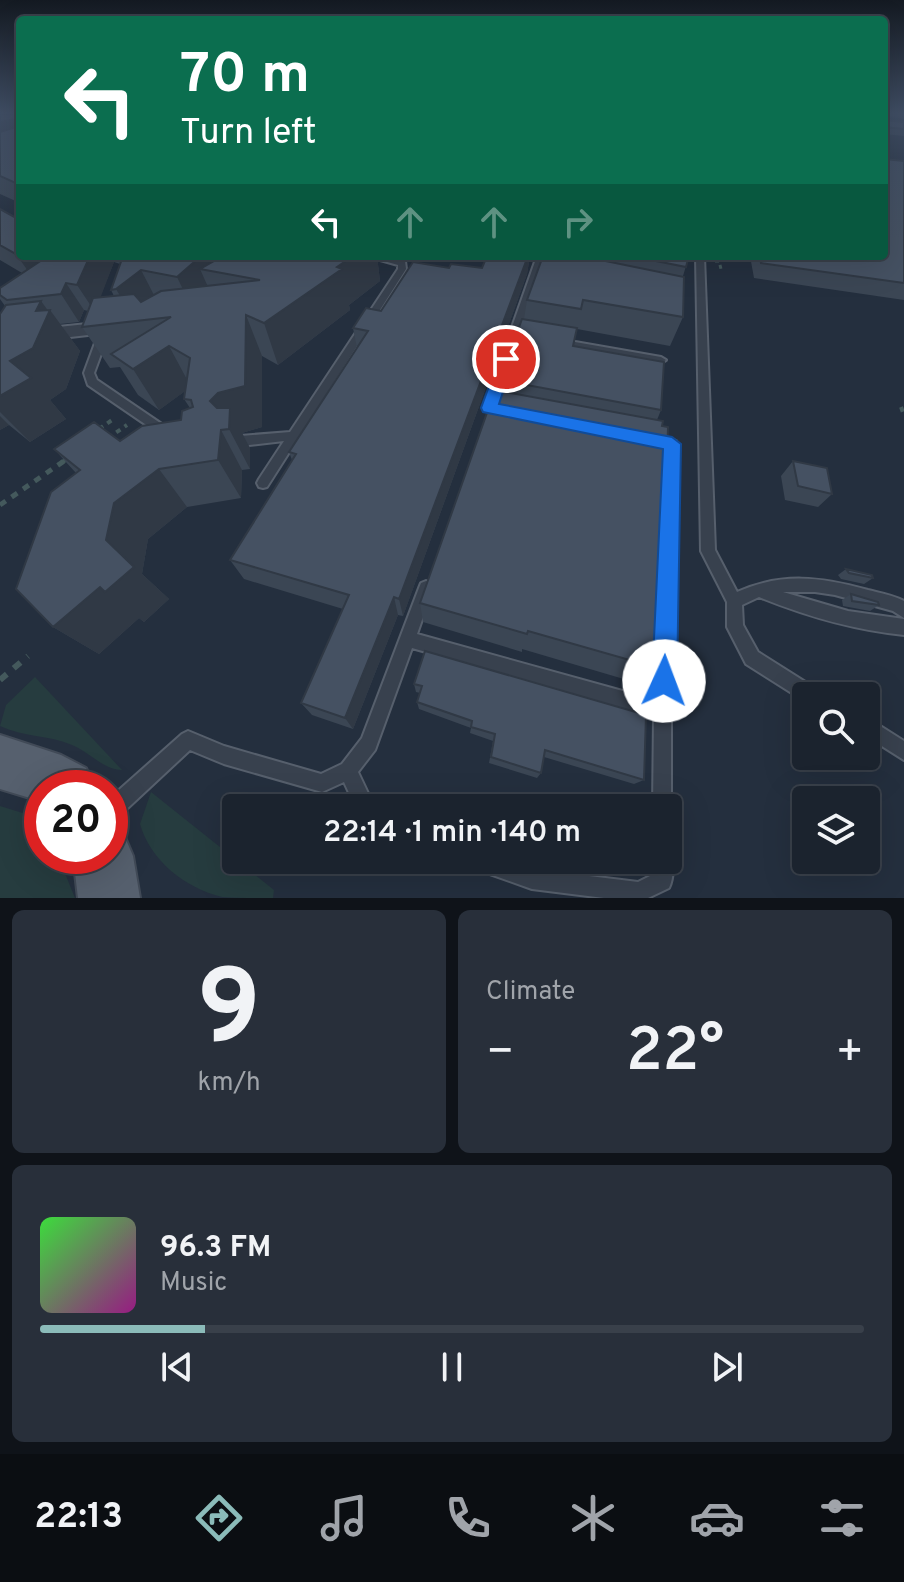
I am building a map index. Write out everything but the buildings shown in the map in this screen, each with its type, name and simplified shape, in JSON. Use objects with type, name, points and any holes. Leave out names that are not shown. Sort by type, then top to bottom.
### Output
[{"type":"main road","points":[[0,762],[28,770]]},
{"type":"main road","points":[[106,874],[109,898]]},
{"type":"street","points":[[0,339],[135,325]]},
{"type":"lane","points":[[263,483],[402,269],[402,263],[393,260]]},
{"type":"lane","points":[[700,260],[708,551],[734,601],[735,627],[752,658],[792,683]]},
{"type":"lane","points":[[493,414],[543,267]]},
{"type":"lane","points":[[687,303],[702,306]]},
{"type":"lane","points":[[105,328],[89,373],[92,382],[172,437]]},
{"type":"lane","points":[[544,339],[661,360]]},
{"type":"lane","points":[[240,441],[294,436]]},
{"type":"lane","points":[[642,438],[672,444],[662,794]]},
{"type":"lane","points":[[128,795],[188,740],[224,755],[322,783],[348,770],[369,744],[433,567]]},
{"type":"lane","points":[[734,601],[755,589],[805,582],[897,605],[904,611]]},
{"type":"lane","points":[[755,589],[792,604],[880,626],[904,627]]},
{"type":"lane","points":[[408,639],[663,711]]},
{"type":"lane","points":[[880,735],[904,751]]},
{"type":"lane","points":[[348,770],[359,794]]},
{"type":"lane","points":[[518,874],[532,879],[638,892],[662,881],[662,874]]},
{"type":"path","points":[[901,407],[904,415]]},
{"type":"path","points":[[95,431],[130,408]]},
{"type":"path","points":[[107,439],[141,415]]},
{"type":"path","points":[[67,459],[72,447]]},
{"type":"path","points":[[0,505],[67,459],[75,457]]},
{"type":"path","points":[[0,680],[28,656]]},
{"type":"green space","points":[[35,677],[122,770],[108,767],[79,748],[63,742],[0,726],[6,705]]},
{"type":"green space","points":[[151,792],[222,849],[222,874],[254,874],[274,890],[273,898],[222,897],[195,887],[161,861],[140,824]]},
{"type":"green space","points":[[0,806],[24,813],[24,874],[65,874],[75,898],[0,898]]},
{"type":"route","points":[[506,359],[489,408],[672,444],[664,681]]}]
